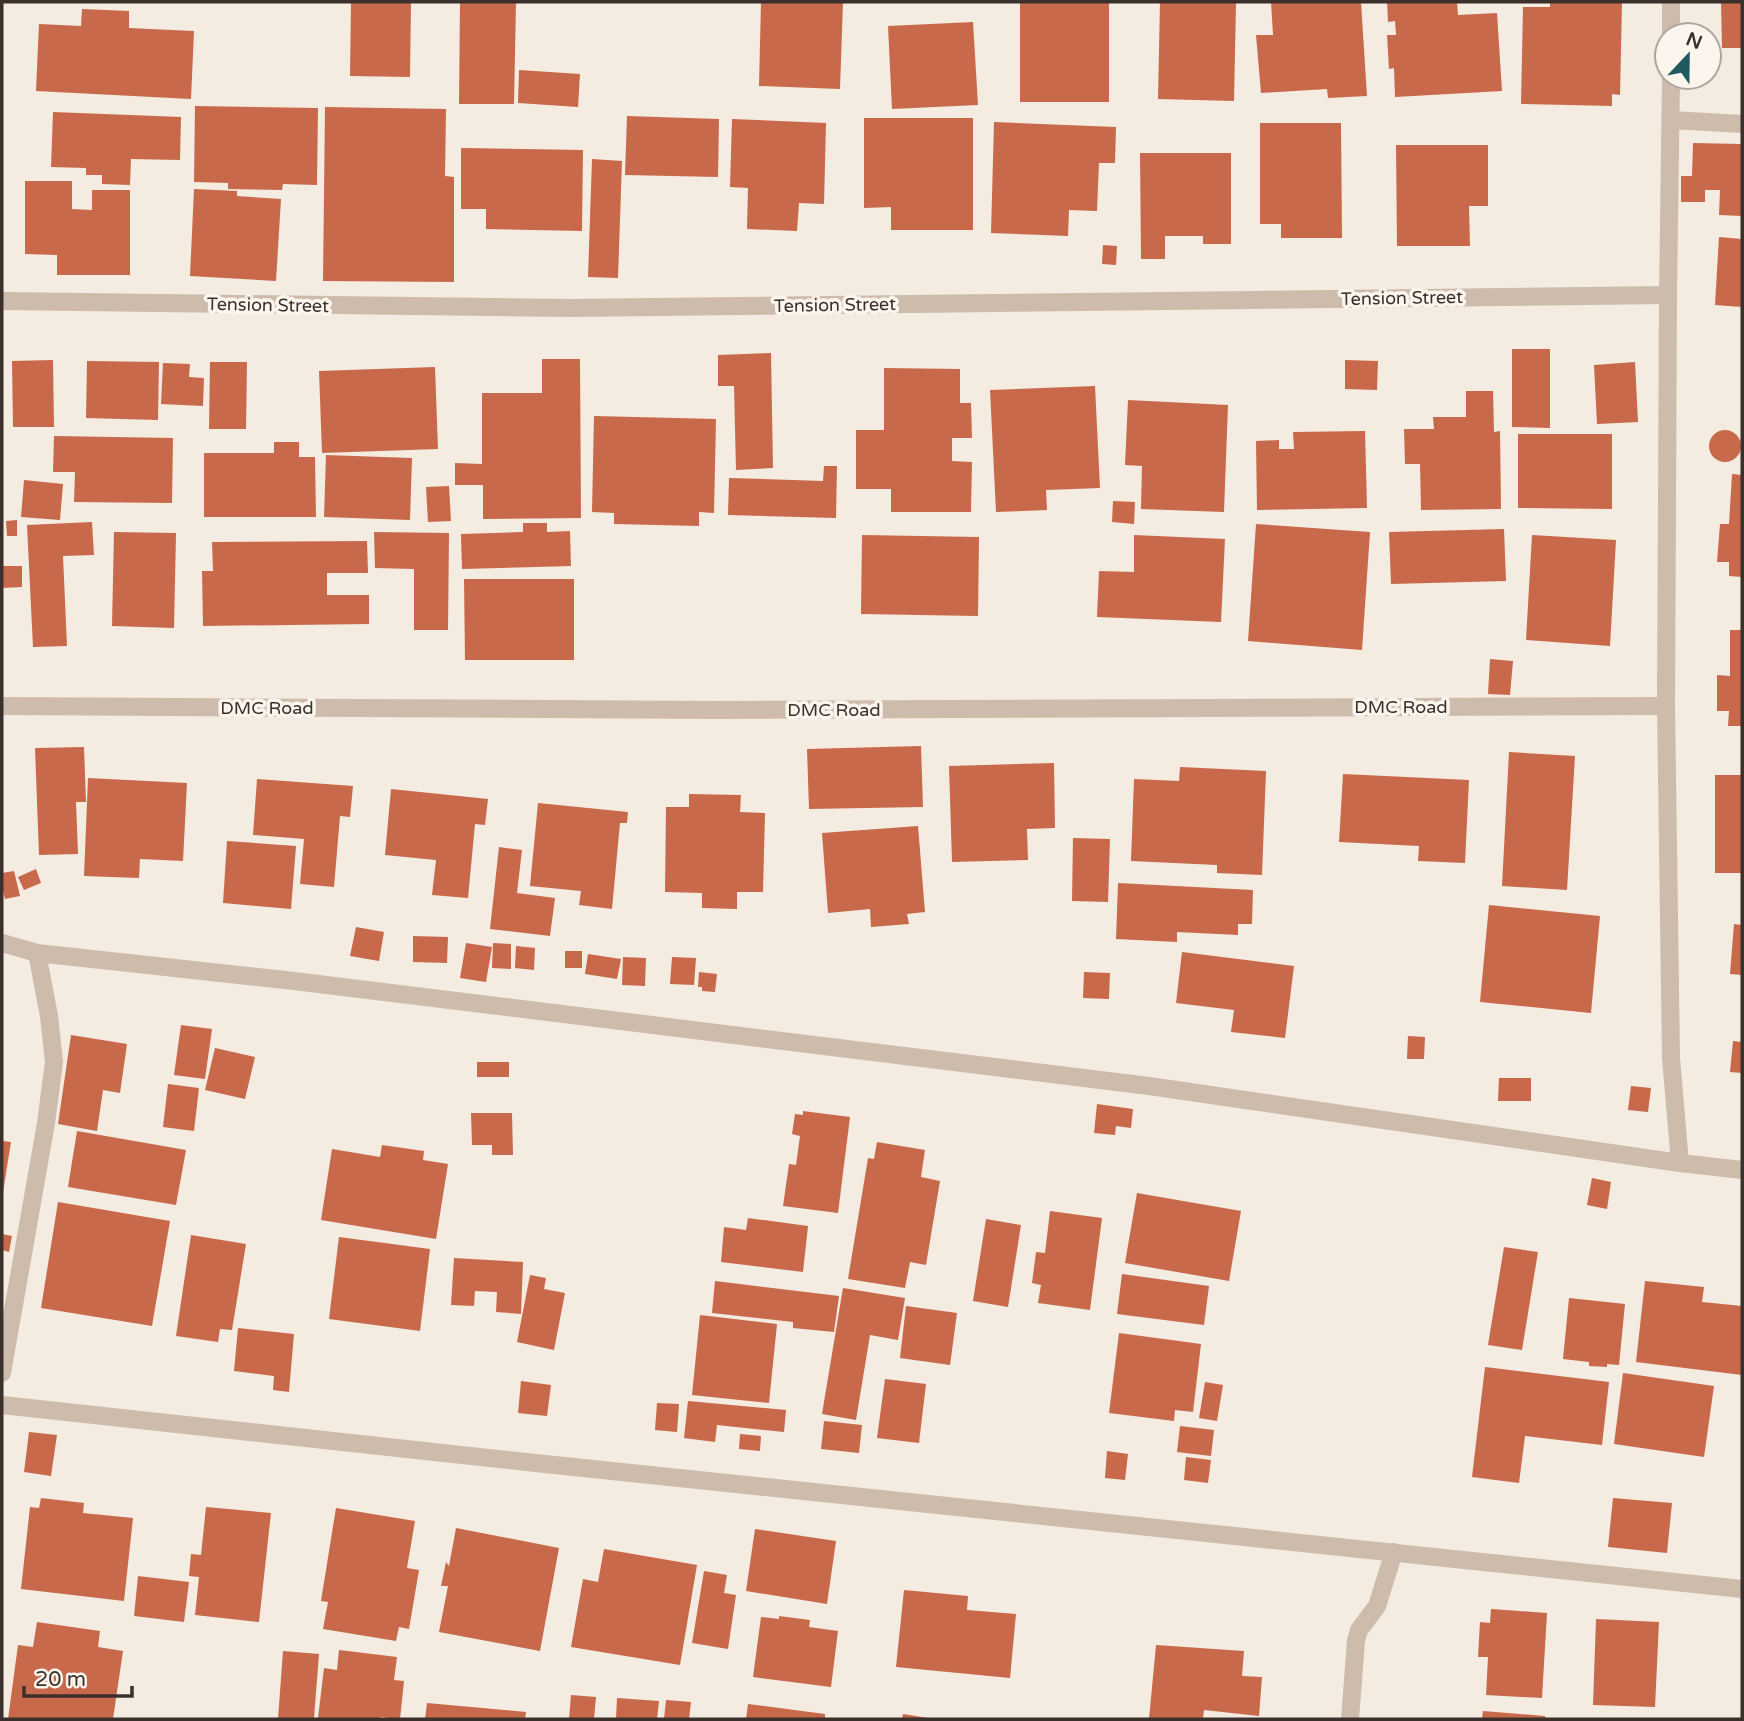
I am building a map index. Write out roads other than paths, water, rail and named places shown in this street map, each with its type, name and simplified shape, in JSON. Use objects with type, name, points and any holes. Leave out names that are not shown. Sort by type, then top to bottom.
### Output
[{"type":"street","points":[[1671,2],[1671,21]]},
{"type":"street","points":[[1671,91],[1666,706],[1671,1058],[1680,1163]]},
{"type":"street","points":[[1671,120],[1742,124]]},
{"type":"street","name":"Tension Street","points":[[2,301],[570,308],[1668,295]]},
{"type":"street","name":"DMC Road","points":[[2,706],[730,710],[1666,706]]},
{"type":"street","points":[[2,943],[37,953],[294,981],[1149,1086],[1742,1170]]},
{"type":"street","points":[[2,1373],[46,1123],[54,1062],[49,1016],[37,953]]},
{"type":"street","points":[[2,1405],[1742,1589]]},
{"type":"street","points":[[1350,1719],[1356,1641],[1359,1630],[1377,1606],[1394,1552]]}]
